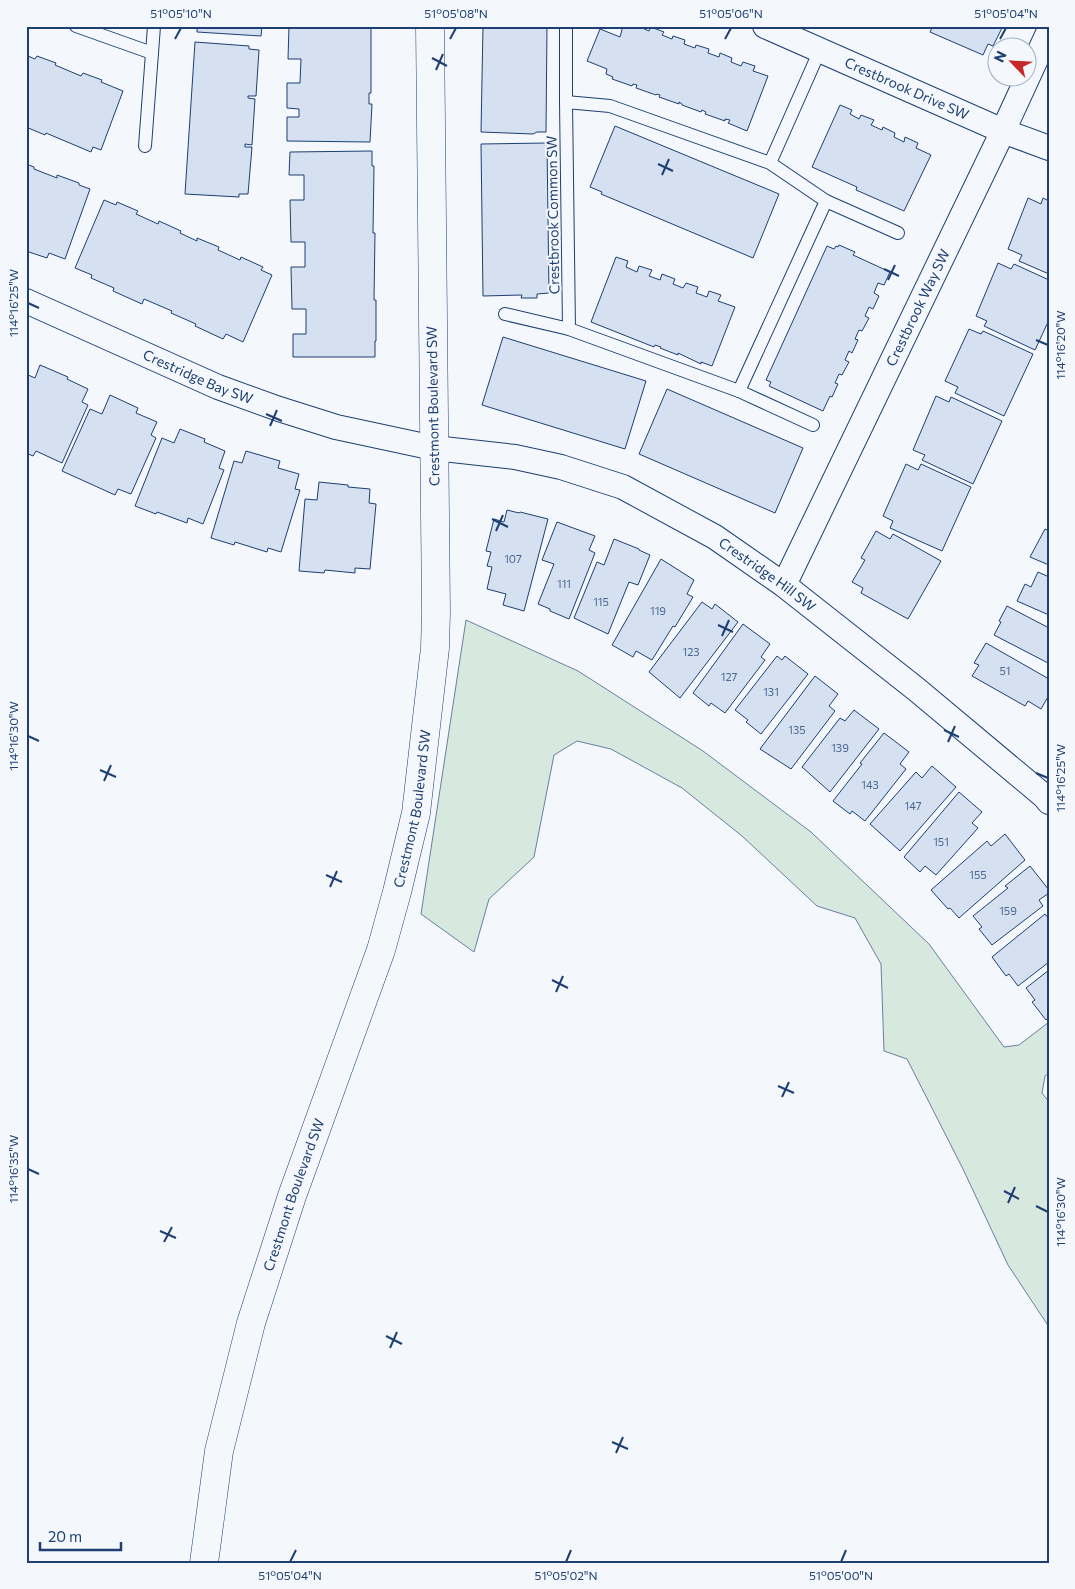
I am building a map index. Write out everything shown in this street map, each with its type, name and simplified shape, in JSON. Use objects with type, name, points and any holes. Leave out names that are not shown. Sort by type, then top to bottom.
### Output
[{"type":"street","name":"Crestmont Boulevard SW","points":[[204,1563],[220,1451],[251,1323],[292,1196],[381,950],[416,813],[435,648],[436,612],[430,26]]},
{"type":"street","name":"Crestbrook Drive SW","points":[[765,26],[1003,132],[1049,148]]},
{"type":"street","name":"Crestbrook Way SW","points":[[784,585],[1003,132],[1049,31]]},
{"type":"street","name":"Crestridge Bay SW","points":[[26,301],[218,387],[279,409],[336,427],[434,448]]},
{"type":"street","name":"Crestridge Hill SW","points":[[434,448],[515,457],[561,467],[623,487],[715,537],[784,585],[1047,796]]},
{"type":"lane","points":[[76,26],[152,53]]},
{"type":"lane","points":[[144,146],[154,26]]},
{"type":"lane","name":"Crestbrook Common SW","points":[[566,26],[569,329]]},
{"type":"lane","points":[[770,163],[820,50]]},
{"type":"lane","points":[[566,102],[610,106],[770,163],[826,201],[898,233]]},
{"type":"lane","points":[[739,391],[826,201]]},
{"type":"lane","points":[[505,314],[569,329],[739,391],[812,425]]},
{"type":"shaded area","points":[[466,620],[578,671],[703,751],[811,832],[929,944],[1004,1047],[1019,1045],[1049,1022],[1049,1073],[1045,1076],[1042,1093],[1049,1102],[1049,1327],[1008,1265],[963,1169],[907,1059],[884,1051],[881,964],[855,918],[817,906],[742,836],[682,788],[611,749],[577,741],[554,755],[534,857],[489,899],[474,952],[421,914]]},
{"type":"building","points":[[197,26],[262,26],[261,36],[197,32]]},
{"type":"building","points":[[289,26],[371,26],[371,93],[369,93],[369,104],[372,104],[370,142],[287,141],[287,117],[299,117],[299,109],[287,108],[287,83],[300,83],[301,59],[288,59]]},
{"type":"building","points":[[483,26],[547,26],[546,132],[533,134],[481,132]]},
{"type":"building","points":[[623,26],[640,26],[649,31],[651,27],[664,32],[662,35],[672,39],[673,36],[685,40],[684,44],[695,48],[696,45],[709,49],[708,53],[719,57],[720,53],[732,58],[731,62],[741,66],[743,62],[755,66],[753,71],[768,76],[747,131],[728,123],[730,120],[725,119],[725,121],[705,114],[706,112],[702,110],[701,112],[679,102],[679,104],[659,97],[660,95],[636,88],[637,85],[633,84],[632,86],[612,79],[613,77],[606,74],[607,69],[587,61],[600,29],[620,37]]},
{"type":"building","points":[[933,26],[1003,26],[997,38],[988,38],[988,44],[983,55],[930,32]]},
{"type":"building","points":[[195,42],[249,46],[249,49],[259,50],[256,96],[248,96],[248,98],[255,99],[252,145],[245,144],[245,147],[252,147],[248,194],[239,194],[239,197],[185,194]]},
{"type":"building","points":[[28,56],[35,59],[37,56],[56,63],[55,65],[81,76],[83,73],[123,91],[101,150],[93,147],[91,152],[46,133],[45,135],[26,127],[26,61]]},
{"type":"building","points":[[840,105],[852,110],[850,114],[859,119],[861,115],[874,120],[871,125],[882,130],[883,127],[895,133],[894,137],[904,142],[905,137],[918,143],[916,148],[931,155],[904,211],[856,190],[857,187],[812,167]]},
{"type":"building","points":[[615,126],[779,194],[753,258],[601,194],[602,192],[590,187]]},
{"type":"building","points":[[547,143],[549,293],[537,294],[537,298],[521,298],[522,295],[483,296],[481,144]]},
{"type":"building","points":[[372,151],[372,166],[374,166],[373,233],[375,233],[374,300],[376,300],[375,357],[293,357],[293,334],[306,334],[306,309],[292,309],[291,267],[305,267],[305,242],[291,242],[290,200],[304,200],[304,175],[289,175],[290,152]]},
{"type":"building","points":[[26,164],[57,178],[57,175],[90,189],[65,259],[49,253],[47,258],[26,251]]},
{"type":"building","points":[[1028,198],[1041,204],[1043,198],[1049,201],[1049,274],[1019,261],[1022,255],[1008,249]]},
{"type":"building","points":[[104,200],[116,205],[117,202],[138,211],[136,214],[158,224],[159,221],[197,241],[197,238],[219,247],[218,250],[240,260],[241,257],[263,267],[261,270],[272,275],[243,342],[226,334],[223,339],[171,313],[172,311],[144,299],[142,304],[113,291],[114,288],[91,278],[92,275],[75,268]]},
{"type":"building","points":[[839,245],[855,252],[853,255],[890,272],[884,285],[878,283],[874,293],[879,296],[873,309],[869,307],[865,316],[869,318],[862,331],[859,330],[855,339],[858,340],[852,353],[849,351],[845,360],[849,362],[842,375],[839,374],[835,383],[838,384],[823,411],[769,386],[771,382],[766,380],[827,246],[834,249]]},
{"type":"building","points":[[616,257],[628,261],[626,267],[637,272],[639,266],[652,270],[649,276],[660,280],[662,274],[675,279],[673,284],[683,288],[686,283],[698,287],[696,293],[707,297],[709,291],[721,295],[718,301],[735,307],[712,366],[701,362],[701,364],[655,345],[654,347],[591,322]]},
{"type":"building","points":[[998,263],[1011,269],[1014,264],[1049,280],[1049,320],[1035,350],[984,326],[987,321],[976,316]]},
{"type":"building","points":[[969,329],[981,334],[983,331],[1033,354],[1004,416],[955,393],[958,387],[945,381]]},
{"type":"building","points":[[503,337],[646,381],[625,449],[482,405]]},
{"type":"building","points":[[40,365],[68,377],[67,379],[88,389],[82,402],[88,405],[62,463],[36,451],[33,456],[26,453],[26,374],[35,378]]},
{"type":"building","points":[[667,389],[803,448],[775,513],[639,454]]},
{"type":"building","points":[[110,395],[138,408],[136,413],[157,422],[151,435],[156,438],[131,494],[118,489],[115,495],[62,471],[90,409],[102,414]]},
{"type":"building","points":[[936,396],[949,402],[951,397],[1002,421],[973,484],[922,460],[925,455],[913,450]]},
{"type":"building","points":[[180,429],[205,439],[204,442],[225,451],[219,468],[224,470],[203,524],[188,518],[187,523],[135,506],[162,438],[174,443]]},
{"type":"building","points":[[246,451],[280,461],[278,468],[299,474],[295,489],[300,490],[281,552],[268,548],[267,552],[235,542],[234,545],[211,538],[234,461],[242,463]]},
{"type":"building","points":[[906,464],[918,470],[921,464],[971,487],[942,551],[890,528],[893,521],[883,516]]},
{"type":"building","points":[[319,482],[370,489],[369,503],[376,504],[370,569],[355,568],[355,573],[325,570],[324,573],[299,571],[305,499],[317,500]]},
{"type":"building","points":[[507,510],[548,519],[524,611],[503,605],[506,594],[487,589],[492,567],[487,566],[491,552],[486,551],[494,519],[504,522]]},
{"type":"building","points":[[557,522],[595,536],[589,550],[595,553],[569,619],[538,604],[554,564],[542,560]]},
{"type":"building","points":[[1045,529],[1049,531],[1049,565],[1030,557]]},
{"type":"building","points":[[876,531],[890,539],[893,534],[941,561],[908,619],[861,593],[863,588],[852,582],[865,560],[861,558]]},
{"type":"building","points":[[614,539],[650,555],[638,585],[629,582],[608,634],[574,618],[597,562],[604,565]]},
{"type":"building","points":[[661,559],[694,580],[687,594],[693,597],[652,660],[636,651],[633,657],[612,645]]},
{"type":"building","points":[[1038,572],[1049,577],[1049,615],[1017,601],[1025,584],[1031,587]]},
{"type":"building","points":[[702,602],[712,609],[715,604],[738,622],[680,698],[649,672]]},
{"type":"building","points":[[1007,606],[1049,628],[1048,663],[994,635]]},
{"type":"building","points":[[743,624],[770,644],[761,657],[765,660],[725,713],[711,703],[709,706],[693,693]]},
{"type":"building","points":[[986,643],[1049,679],[1049,695],[1041,709],[1028,701],[1025,706],[972,676],[979,665],[974,663]]},
{"type":"building","points":[[777,656],[782,660],[785,656],[808,674],[761,734],[735,710]]},
{"type":"building","points":[[815,676],[838,694],[829,706],[835,711],[791,769],[760,749]]},
{"type":"building","points":[[854,710],[879,729],[830,792],[802,767],[840,718],[845,721]]},
{"type":"building","points":[[884,733],[909,752],[900,764],[906,769],[865,821],[852,811],[850,814],[833,801]]},
{"type":"building","points":[[932,766],[956,787],[900,851],[870,824],[916,772],[922,778]]},
{"type":"building","points":[[959,792],[982,812],[972,823],[978,828],[936,875],[925,866],[920,872],[904,857]]},
{"type":"building","points":[[1005,834],[1025,860],[959,918],[931,890],[987,841],[991,846]]},
{"type":"building","points":[[1030,866],[1049,890],[1049,893],[1039,900],[1043,906],[992,945],[979,929],[982,927],[973,916],[1008,888],[1005,886]]},
{"type":"building","points":[[1045,914],[1049,919],[1049,962],[1018,986],[1009,974],[1006,976],[992,957]]},
{"type":"building","points":[[1049,970],[1049,1017],[1046,1020],[1032,1002],[1035,1000],[1026,988]]}]
